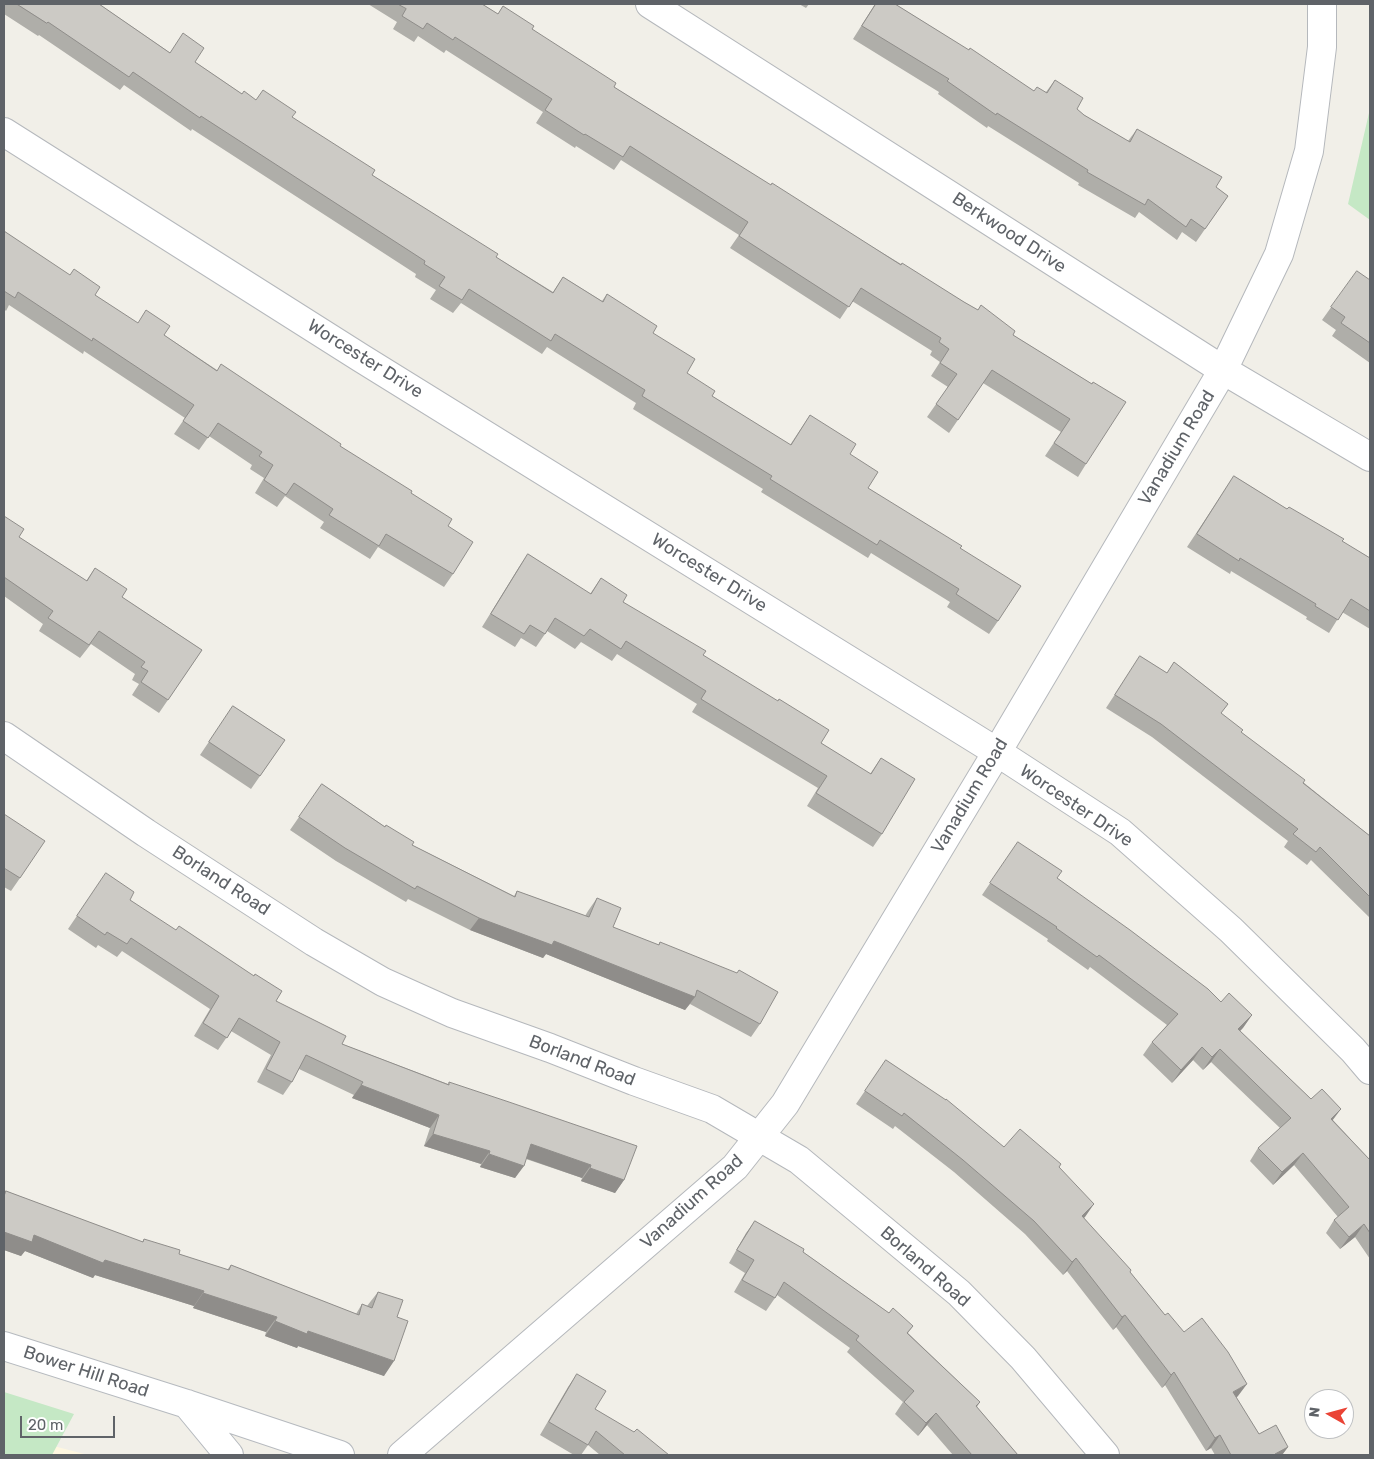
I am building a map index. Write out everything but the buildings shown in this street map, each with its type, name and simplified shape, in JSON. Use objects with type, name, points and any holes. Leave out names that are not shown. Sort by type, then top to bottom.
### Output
[{"type":"street","name":"Berkwood Drive","points":[[650,4],[1223,370],[1370,457]]},
{"type":"street","name":"Vanadium Road","points":[[402,1455],[734,1167],[784,1104],[997,752],[1223,370],[1279,254],[1309,151],[1322,47],[1322,4]]},
{"type":"street","name":"Worcester Drive","points":[[4,132],[370,363],[997,752],[1120,832],[1231,930],[1354,1050],[1370,1070]]},
{"type":"street","name":"Borland Road","points":[[4,736],[146,833],[314,942],[383,982],[452,1012],[550,1048],[634,1082],[712,1109],[799,1160],[958,1293],[1023,1358],[1096,1443],[1104,1455]]},
{"type":"street","name":"Bower Hill Road","points":[[4,1346],[340,1455]]},
{"type":"street","points":[[187,1404],[229,1455]]},
{"type":"shaded area","points":[[4,1433],[88,1455],[4,1455]]},
{"type":"green space","points":[[1370,113],[1370,220],[1348,204]]},
{"type":"green space","points":[[4,1392],[74,1414],[52,1455],[4,1455]]}]
